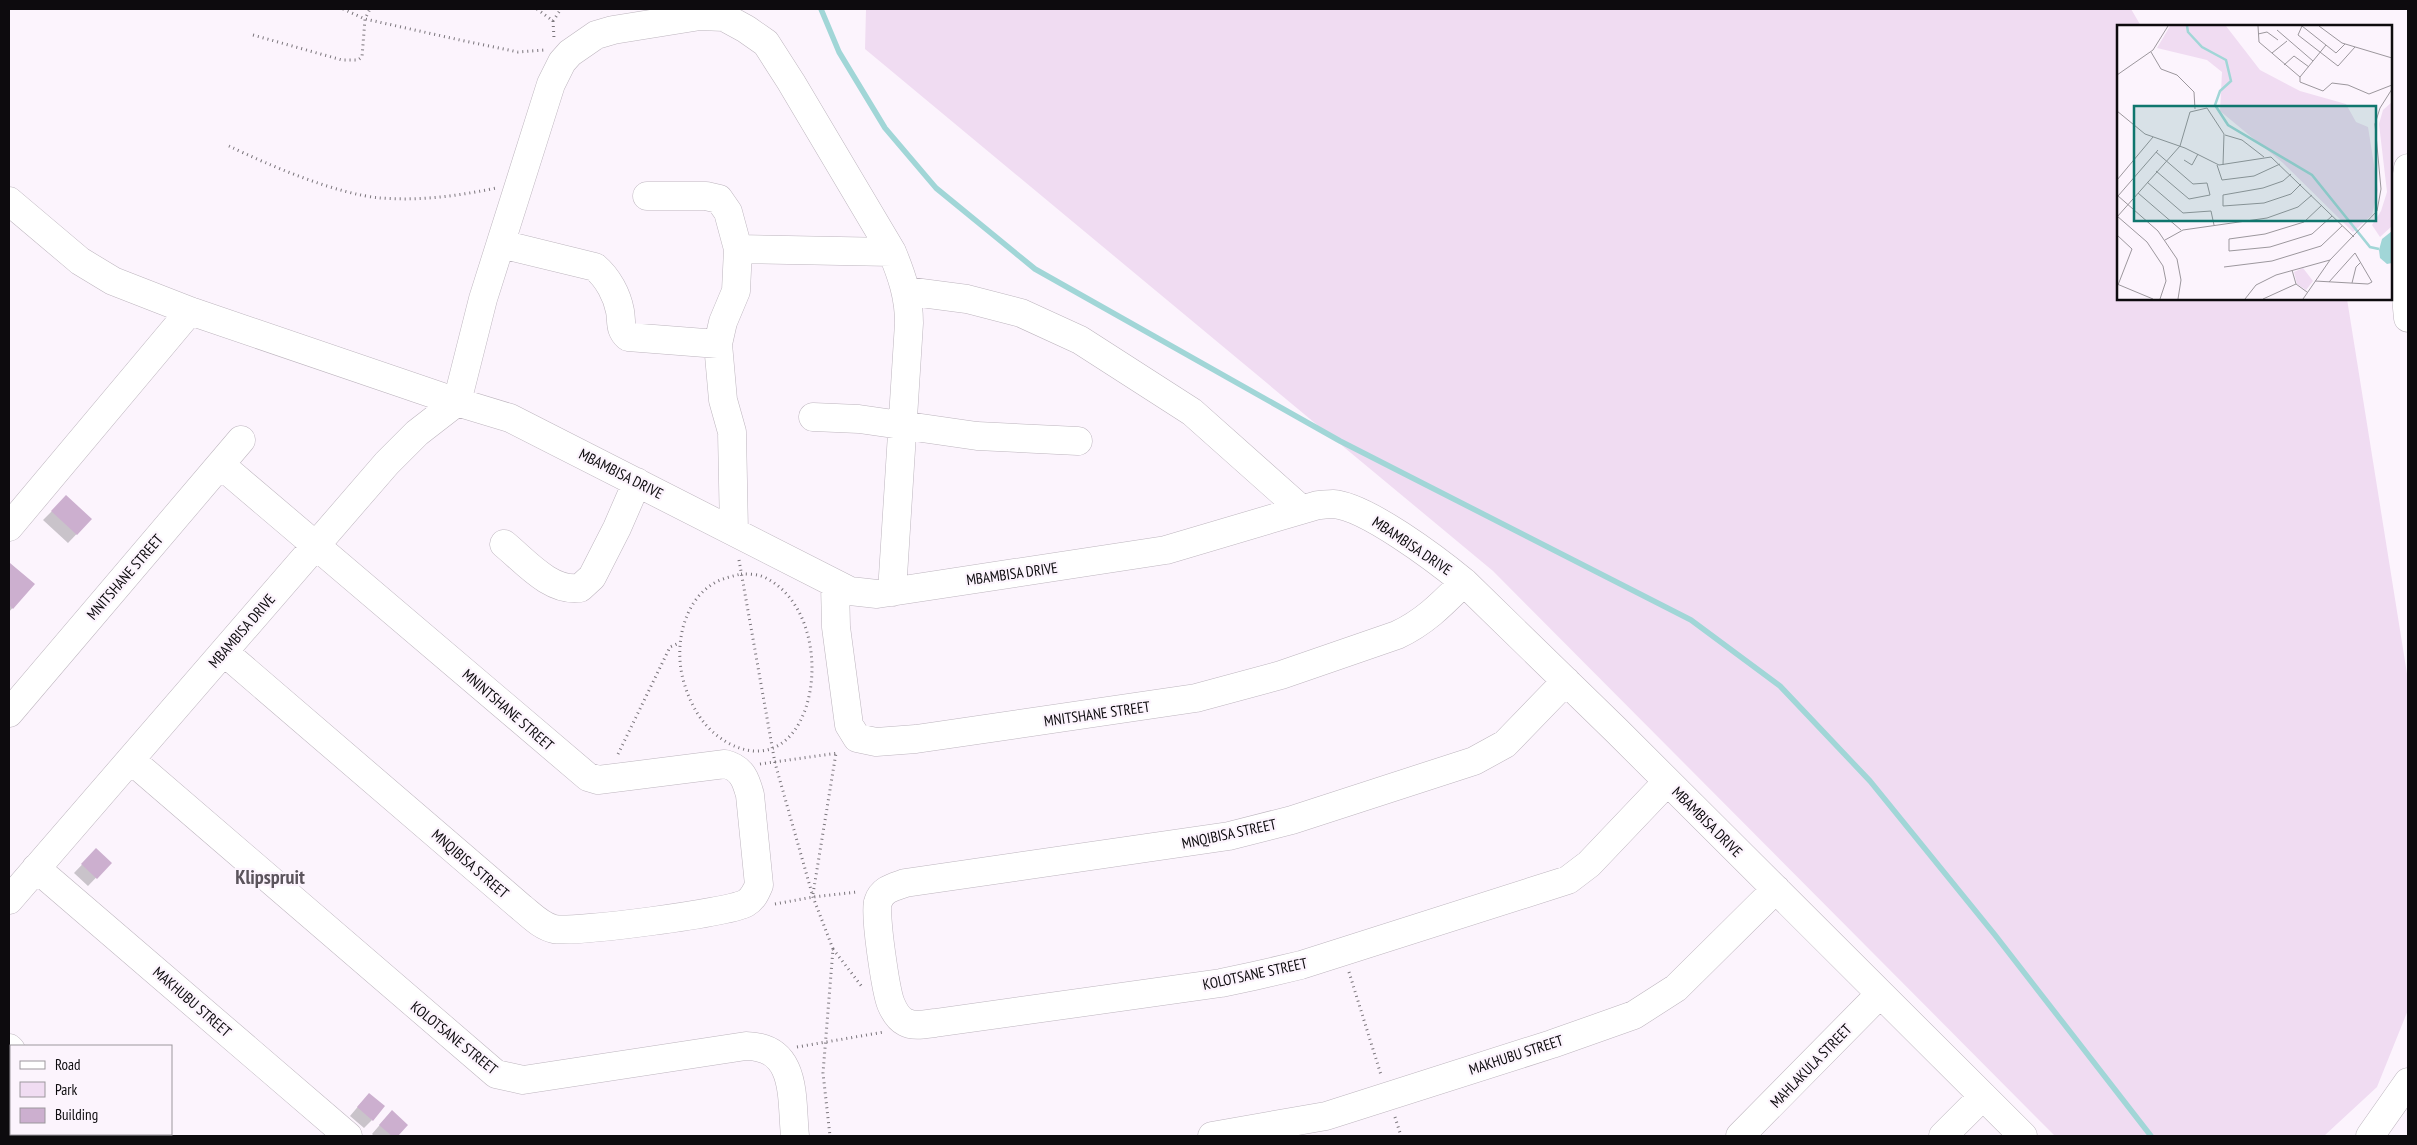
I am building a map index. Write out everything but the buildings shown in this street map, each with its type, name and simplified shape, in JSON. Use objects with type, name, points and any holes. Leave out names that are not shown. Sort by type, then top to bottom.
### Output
[{"type":"street","points":[[9,201],[93,270],[113,281],[190,311],[457,402],[474,331],[542,109],[562,62],[584,41],[614,19],[712,16],[734,21],[766,44],[892,252],[906,292],[909,322],[892,592]]},
{"type":"street","points":[[2408,168],[2404,277],[2408,318]]},
{"type":"street","points":[[646,196],[706,196],[719,199],[728,212],[738,249],[736,291],[723,322],[718,344],[723,400],[732,432],[734,531]]},
{"type":"street","points":[[501,244],[596,268],[603,274],[615,296],[620,311],[622,329],[628,336],[718,344]]},
{"type":"street","points":[[738,249],[892,252]]},
{"type":"street","points":[[906,292],[967,299],[1021,313],[1080,340],[1192,412],[1301,509]]},
{"type":"street","points":[[9,527],[190,311]]},
{"type":"street","name":"MBAMBISA DRIVE","points":[[9,900],[406,443],[457,402],[510,418],[734,531],[835,586],[863,593],[892,592],[1166,550],[1301,509],[1333,504],[1366,515],[1436,559],[1464,582],[1776,889],[2022,1136]]},
{"type":"street","points":[[813,418],[859,419],[977,436],[1078,441]]},
{"type":"street","name":"MNITSHANE STREET","points":[[9,713],[241,440]]},
{"type":"street","name":"MNINTSHANE STREET","points":[[221,465],[317,545],[572,766],[588,777],[605,780],[725,764],[734,766]]},
{"type":"street","points":[[504,544],[552,582],[562,587],[580,588],[592,577],[617,528],[637,482]]},
{"type":"street","name":"MNITSHANE STREET","points":[[863,740],[876,742],[916,739],[1196,698],[1281,675],[1397,635],[1415,627],[1430,616],[1464,582]]},
{"type":"street","points":[[835,586],[836,627],[849,726],[853,733],[863,740]]},
{"type":"street","name":"MNQIBISA STREET","points":[[224,652],[522,908],[547,927],[576,930],[720,910],[753,894]]},
{"type":"street","name":"MNQIBISA STREET","points":[[880,905],[905,883],[1190,843],[1292,820],[1474,761],[1506,744],[1566,681]]},
{"type":"street","name":"KOLOTSANE STREET","points":[[131,760],[496,1074],[523,1080],[746,1046],[759,1047],[775,1053]]},
{"type":"street","points":[[734,766],[746,782],[750,796],[753,894]]},
{"type":"street","name":"KOLOTSANE STREET","points":[[906,1022],[915,1025],[936,1023],[1221,983],[1301,965],[1568,880],[1589,864],[1667,782]]},
{"type":"street","name":"MAKHUBU STREET","points":[[36,868],[348,1136]]},
{"type":"street","name":"MAKHUBU STREET","points":[[1212,1136],[1298,1122],[1388,1096],[1610,1025],[1648,1008],[1676,988],[1776,889]]},
{"type":"street","points":[[880,905],[890,1003],[899,1017],[906,1022]]},
{"type":"street","name":"MAHLAKULA STREET","points":[[1740,1136],[1880,994]]},
{"type":"street","points":[[775,1053],[786,1070],[790,1084],[795,1136]]},
{"type":"street","points":[[2370,1136],[2408,1082]]},
{"type":"street","points":[[1943,1136],[1983,1096]]},
{"type":"path","points":[[343,9],[365,19],[518,52],[546,50]]},
{"type":"path","points":[[253,35],[351,62],[362,56],[365,19],[370,9]]},
{"type":"path","points":[[553,21],[561,9]]},
{"type":"path","points":[[229,146],[258,160],[338,189],[380,198],[421,199],[464,194],[499,187],[521,180]]},
{"type":"path","points":[[734,531],[775,763],[812,897],[833,950],[827,1043],[823,1073],[830,1136]]},
{"type":"path","points":[[741,574],[762,576],[778,586],[794,605],[805,627],[812,650],[813,673],[810,697],[805,712],[785,740],[772,747],[754,752],[738,748],[715,736],[696,713],[685,688],[680,668],[679,643],[686,619],[696,599],[714,583],[741,574]]},
{"type":"path","points":[[605,780],[670,647],[679,643]]},
{"type":"path","points":[[734,766],[775,763],[836,754],[850,749],[863,740]]},
{"type":"path","points":[[812,897],[836,754]]},
{"type":"path","points":[[753,894],[768,905],[812,897],[858,892],[880,905]]},
{"type":"path","points":[[1342,952],[1401,1136]]},
{"type":"path","points":[[775,1053],[879,1035],[906,1022]]},
{"type":"green space","points":[[866,9],[2131,9],[2140,25],[2117,25],[2117,300],[2347,300],[2408,680],[2408,1010],[2377,1087],[2324,1136],[2055,1136],[1493,571],[865,49]]},
{"type":"waterway","points":[[821,9],[839,52],[885,128],[936,188],[1035,269],[1340,441],[1691,620],[1780,686],[1870,781],[1995,935],[2151,1136]]},
{"type":"district","name":"Klipspruit","points":[[270,877]]}]
